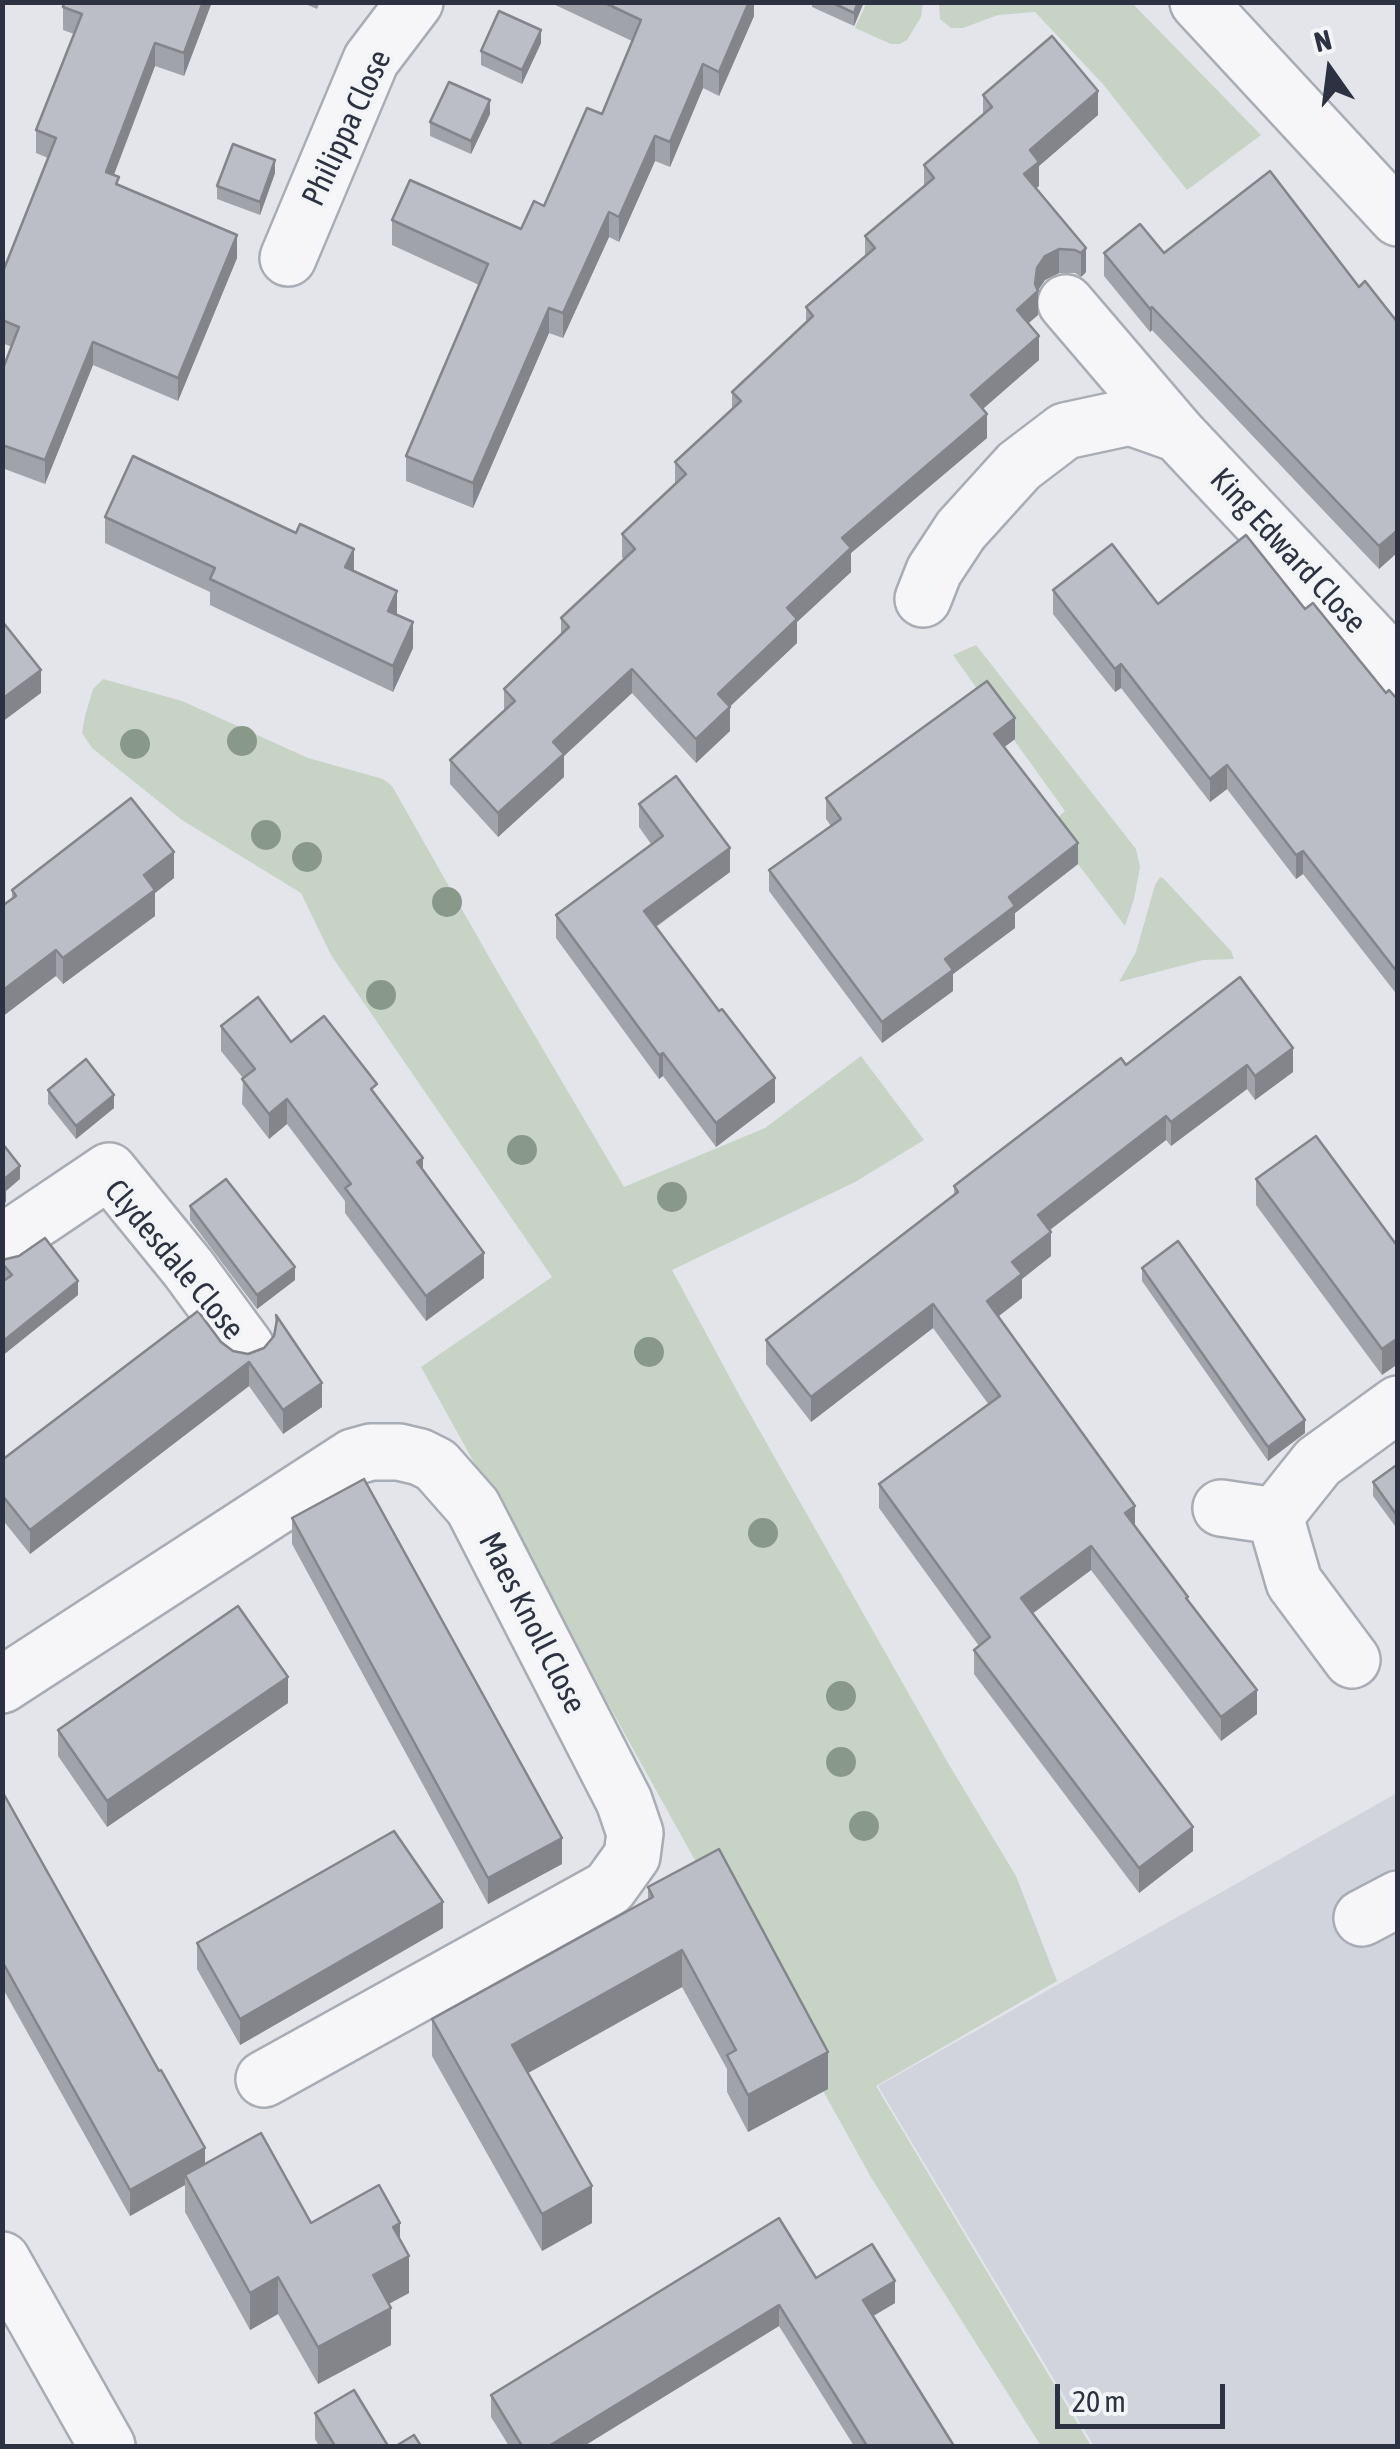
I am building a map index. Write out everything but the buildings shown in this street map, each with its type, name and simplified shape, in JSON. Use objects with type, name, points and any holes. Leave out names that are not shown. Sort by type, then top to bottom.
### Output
[{"type":"street","name":"Philippa Close","points":[[288,258],[371,60],[415,2]]},
{"type":"street","points":[[1198,2],[1398,218]]},
{"type":"street","name":"King Edward Close","points":[[1066,303],[1178,434],[1398,668]]},
{"type":"street","name":"King Edward Close","points":[[923,598],[934,572],[962,530],[1020,466],[1065,431],[1130,417],[1178,434]]},
{"type":"street","name":"Clydesdale Close","points":[[2,1242],[109,1171],[246,1347]]},
{"type":"street","points":[[1275,1516],[1318,1462],[1398,1404]]},
{"type":"street","name":"Maes Knoll Close","points":[[2,1685],[354,1457],[371,1452],[420,1457],[436,1465],[472,1507],[624,1801],[634,1833],[632,1856],[610,1888],[264,2079]]},
{"type":"street","points":[[1221,1508],[1275,1516]]},
{"type":"street","points":[[1275,1516],[1294,1582],[1352,1660]]},
{"type":"street","points":[[2,2260],[106,2446]]},
{"type":"shaded area","points":[[1397,1793],[1397,2446],[1094,2446],[878,2086]]},
{"type":"green space","points":[[867,2],[923,3],[921,17],[907,40],[891,44],[855,28]]},
{"type":"green space","points":[[939,3],[1132,3],[1261,135],[1187,190],[1102,83],[1035,12],[998,15],[963,28],[951,28],[940,19]]},
{"type":"green space","points":[[976,645],[1136,849],[1140,867],[1125,926],[1049,826],[1065,811],[953,655]]},
{"type":"green space","points":[[103,679],[182,701],[308,758],[383,779],[392,786],[624,1187],[765,1128],[861,1056],[924,1140],[855,1182],[672,1270],[948,1763],[1016,1876],[1057,1981],[876,2086],[1091,2446],[1041,2446],[872,2179],[421,1367],[552,1277],[331,955],[301,893],[182,820],[92,748],[82,733],[93,689]]},
{"type":"green space","points":[[1160,877],[1231,951],[1234,959],[1203,960],[1119,982],[1136,952]]}]
